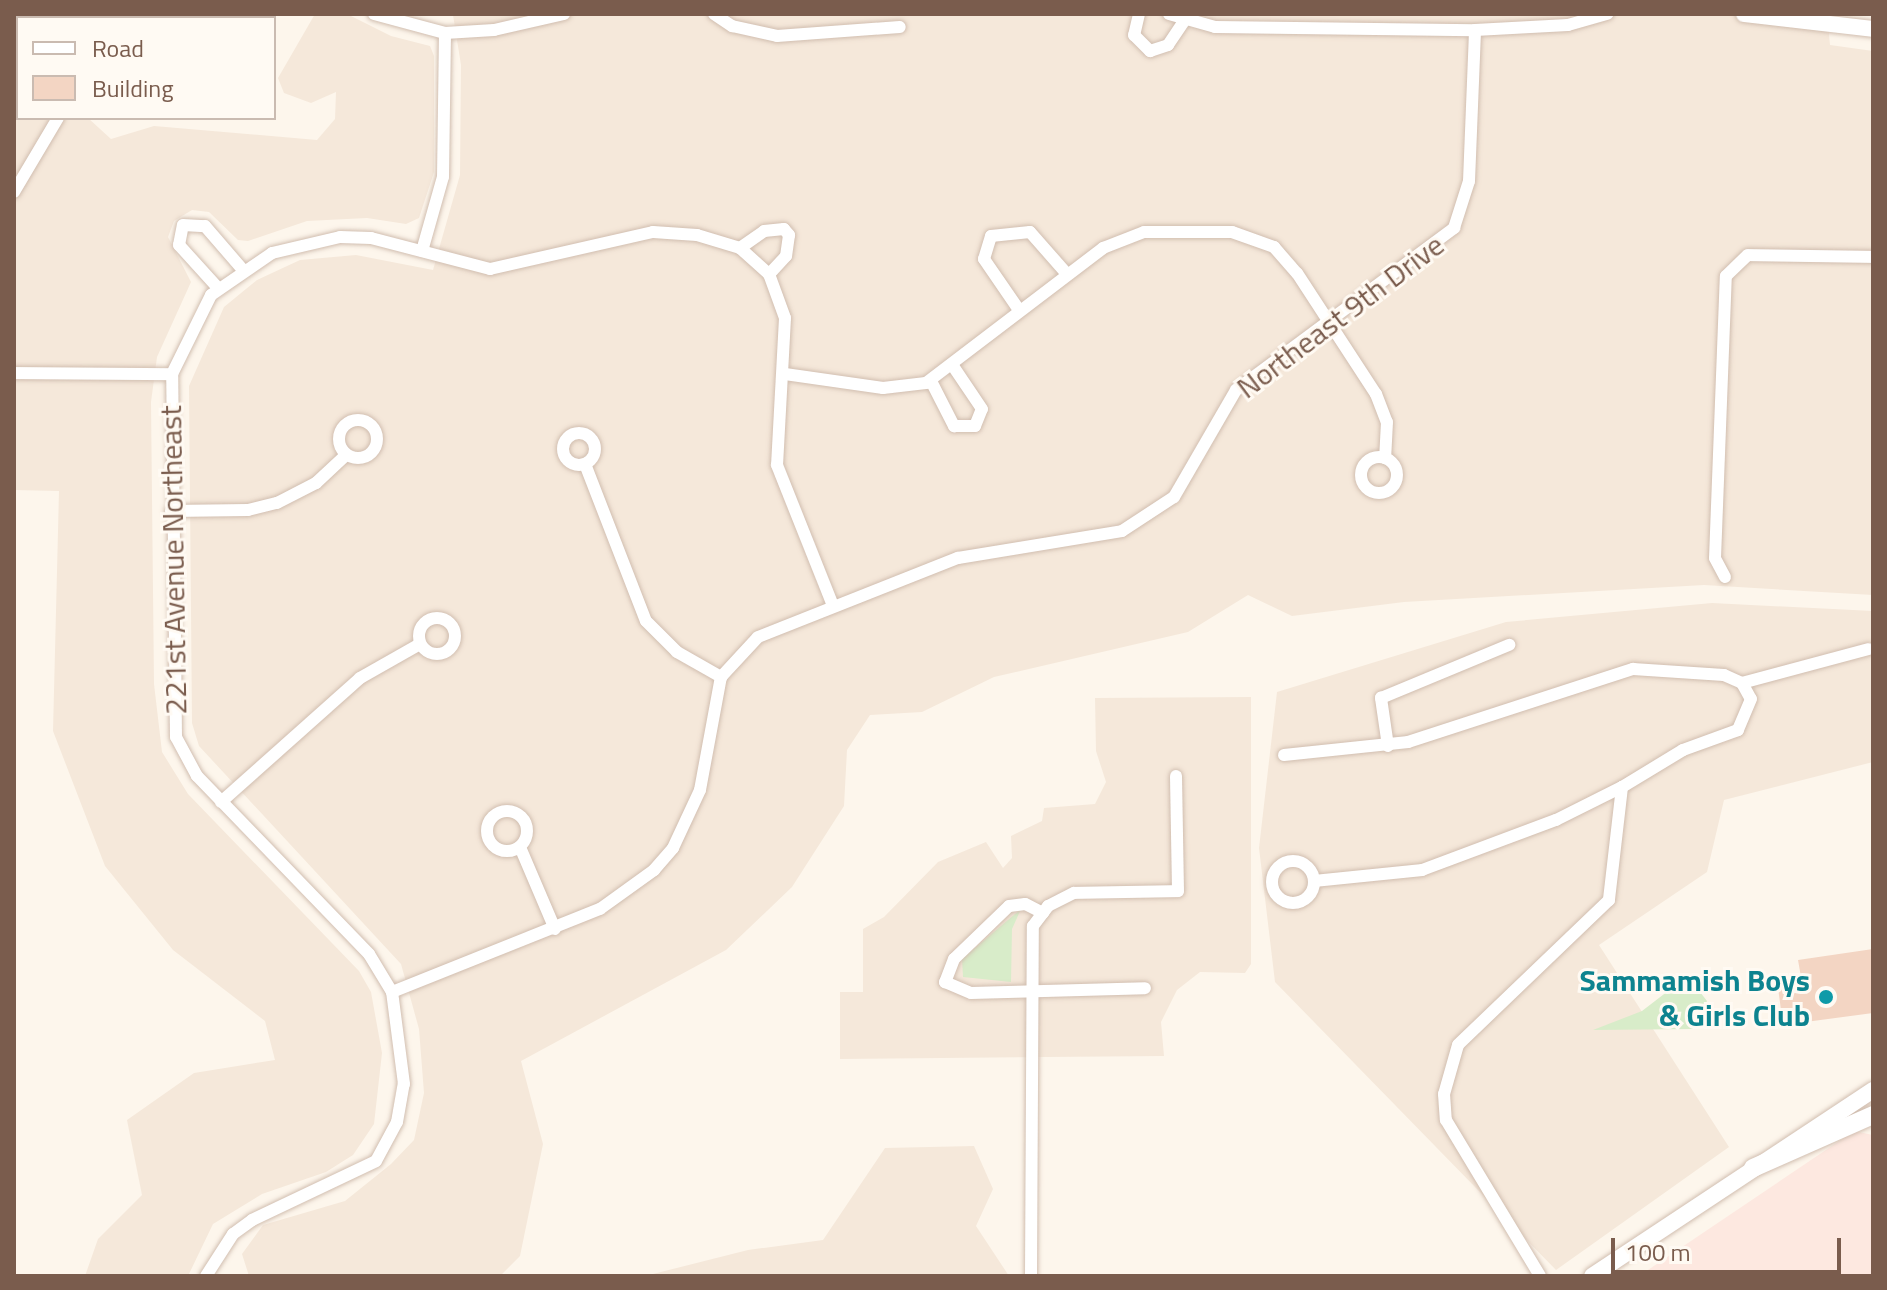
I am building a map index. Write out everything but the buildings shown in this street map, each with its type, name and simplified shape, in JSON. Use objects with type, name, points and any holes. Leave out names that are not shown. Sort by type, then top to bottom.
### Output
[{"type":"main road","points":[[1753,1168],[1873,1115]]},
{"type":"street","points":[[374,14],[445,33],[494,30],[564,14]]},
{"type":"street","points":[[714,14],[732,26],[777,36],[900,27]]},
{"type":"street","points":[[1139,14],[1134,35],[1150,51],[1168,45],[1184,21]]},
{"type":"street","points":[[1169,14],[1184,21],[1242,28],[1475,30],[1568,25],[1607,14]]},
{"type":"street","points":[[1744,14],[1873,29]]},
{"type":"street","name":"Northeast 9th Drive","points":[[721,677],[758,637],[958,558],[1019,544],[1092,538],[1152,515],[1195,469],[1236,390],[1438,246],[1463,211],[1469,181],[1475,30]]},
{"type":"street","points":[[422,251],[443,177],[445,33]]},
{"type":"street","points":[[14,192],[57,120]]},
{"type":"street","points":[[218,288],[179,245],[183,225],[194,221],[205,226],[237,273]]},
{"type":"street","points":[[769,274],[786,256],[789,235],[784,229],[764,231],[740,248],[769,274],[785,318],[785,374],[776,421],[777,465],[833,606]]},
{"type":"street","name":"221st Avenue Northeast","points":[[206,1276],[217,1253],[252,1220],[376,1161],[397,1122],[404,1064],[392,992],[369,954],[221,802],[185,760],[172,714],[171,511],[172,374],[184,339],[218,288],[237,273],[272,253],[340,237],[422,251],[490,269],[653,232],[697,235],[740,248]]},
{"type":"street","points":[[1019,310],[984,259],[991,236],[1030,232],[1066,273]]},
{"type":"street","points":[[785,374],[883,388],[931,381],[1066,273],[1103,248],[1144,232],[1232,232],[1274,247],[1332,324],[1376,394],[1387,422],[1385,458]]},
{"type":"street","points":[[1725,577],[1715,558],[1720,309],[1726,276],[1736,261],[1765,254],[1873,257]]},
{"type":"street","points":[[931,381],[954,426],[975,426],[982,409],[953,366]]},
{"type":"street","points":[[14,373],[172,374]]},
{"type":"street","points":[[171,511],[248,510],[277,503],[316,483],[347,454]]},
{"type":"street","points":[[392,992],[555,929],[626,893],[673,848],[700,790],[721,677],[677,652],[646,621],[585,464]]},
{"type":"street","points":[[221,802],[360,678],[420,644]]},
{"type":"street","points":[[1388,746],[1381,698],[1509,645]]},
{"type":"street","points":[[1742,683],[1869,649]]},
{"type":"street","points":[[1284,755],[1388,746],[1633,669],[1724,675],[1742,683],[1751,699],[1738,730],[1683,750],[1622,787],[1556,820],[1422,870],[1314,881]]},
{"type":"street","points":[[1031,1276],[1033,926],[1043,913],[1074,893],[1178,891],[1176,776]]},
{"type":"street","points":[[1540,1276],[1458,1147],[1444,1094],[1458,1045],[1609,900],[1622,787]]},
{"type":"street","points":[[520,847],[555,929]]},
{"type":"street","points":[[1043,913],[1025,904],[1009,906],[954,959],[945,982],[971,993],[1145,988]]},
{"type":"street","points":[[1592,1276],[1873,1090]]},
{"type":"shaded area","points":[[14,14],[97,14],[16,16],[16,120],[90,120],[111,139],[154,126],[317,140],[335,119],[336,92],[311,103],[284,93],[278,78],[315,14],[347,14],[391,36],[430,46],[434,56],[434,172],[419,218],[406,224],[367,218],[307,221],[248,241],[238,240],[209,212],[192,210],[174,221],[168,237],[191,282],[157,357],[151,402],[154,684],[162,752],[188,794],[359,971],[371,992],[382,1053],[374,1124],[353,1155],[326,1172],[262,1194],[213,1224],[188,1276],[85,1276],[98,1239],[142,1195],[127,1120],[194,1073],[275,1060],[265,1021],[173,950],[105,866],[53,731],[59,491],[14,490]]},
{"type":"shaded area","points":[[446,14],[1827,14],[1830,45],[1873,51],[1873,595],[1704,585],[1404,602],[1292,616],[1248,595],[1188,632],[994,677],[922,712],[870,715],[847,750],[844,806],[792,887],[726,950],[521,1061],[543,1144],[520,1256],[500,1276],[249,1276],[242,1254],[263,1225],[345,1201],[391,1164],[414,1140],[424,1093],[419,1029],[401,964],[199,746],[192,723],[189,386],[224,307],[257,280],[300,260],[356,255],[433,270],[460,175],[461,65],[453,15]]},
{"type":"shaded area","points":[[1712,603],[1873,611],[1873,762],[1724,800],[1707,872],[1599,945],[1729,1147],[1556,1270],[1275,982],[1259,848],[1277,692],[1506,622]]},
{"type":"shaded area","points":[[1251,697],[1251,964],[1245,973],[1200,972],[1177,990],[1161,1022],[1164,1056],[840,1059],[840,992],[863,992],[863,929],[884,917],[938,862],[986,842],[1003,868],[1012,858],[1011,836],[1042,821],[1044,808],[1095,804],[1106,782],[1096,751],[1095,698]]},
{"type":"shaded area","points":[[1854,1131],[1873,1135],[1873,1276],[1639,1276]]},
{"type":"shaded area","points":[[974,1146],[993,1189],[976,1226],[1009,1276],[645,1276],[748,1250],[823,1240],[885,1148]]},
{"type":"green space","points":[[1021,909],[1012,929],[1011,982],[963,977],[962,959]]},
{"type":"green space","points":[[1681,981],[1693,983],[1707,1001],[1693,1029],[1593,1030],[1642,1011]]},
{"type":"place","name":"Sammamish Boys & Girls Club","points":[[1826,997]]}]
